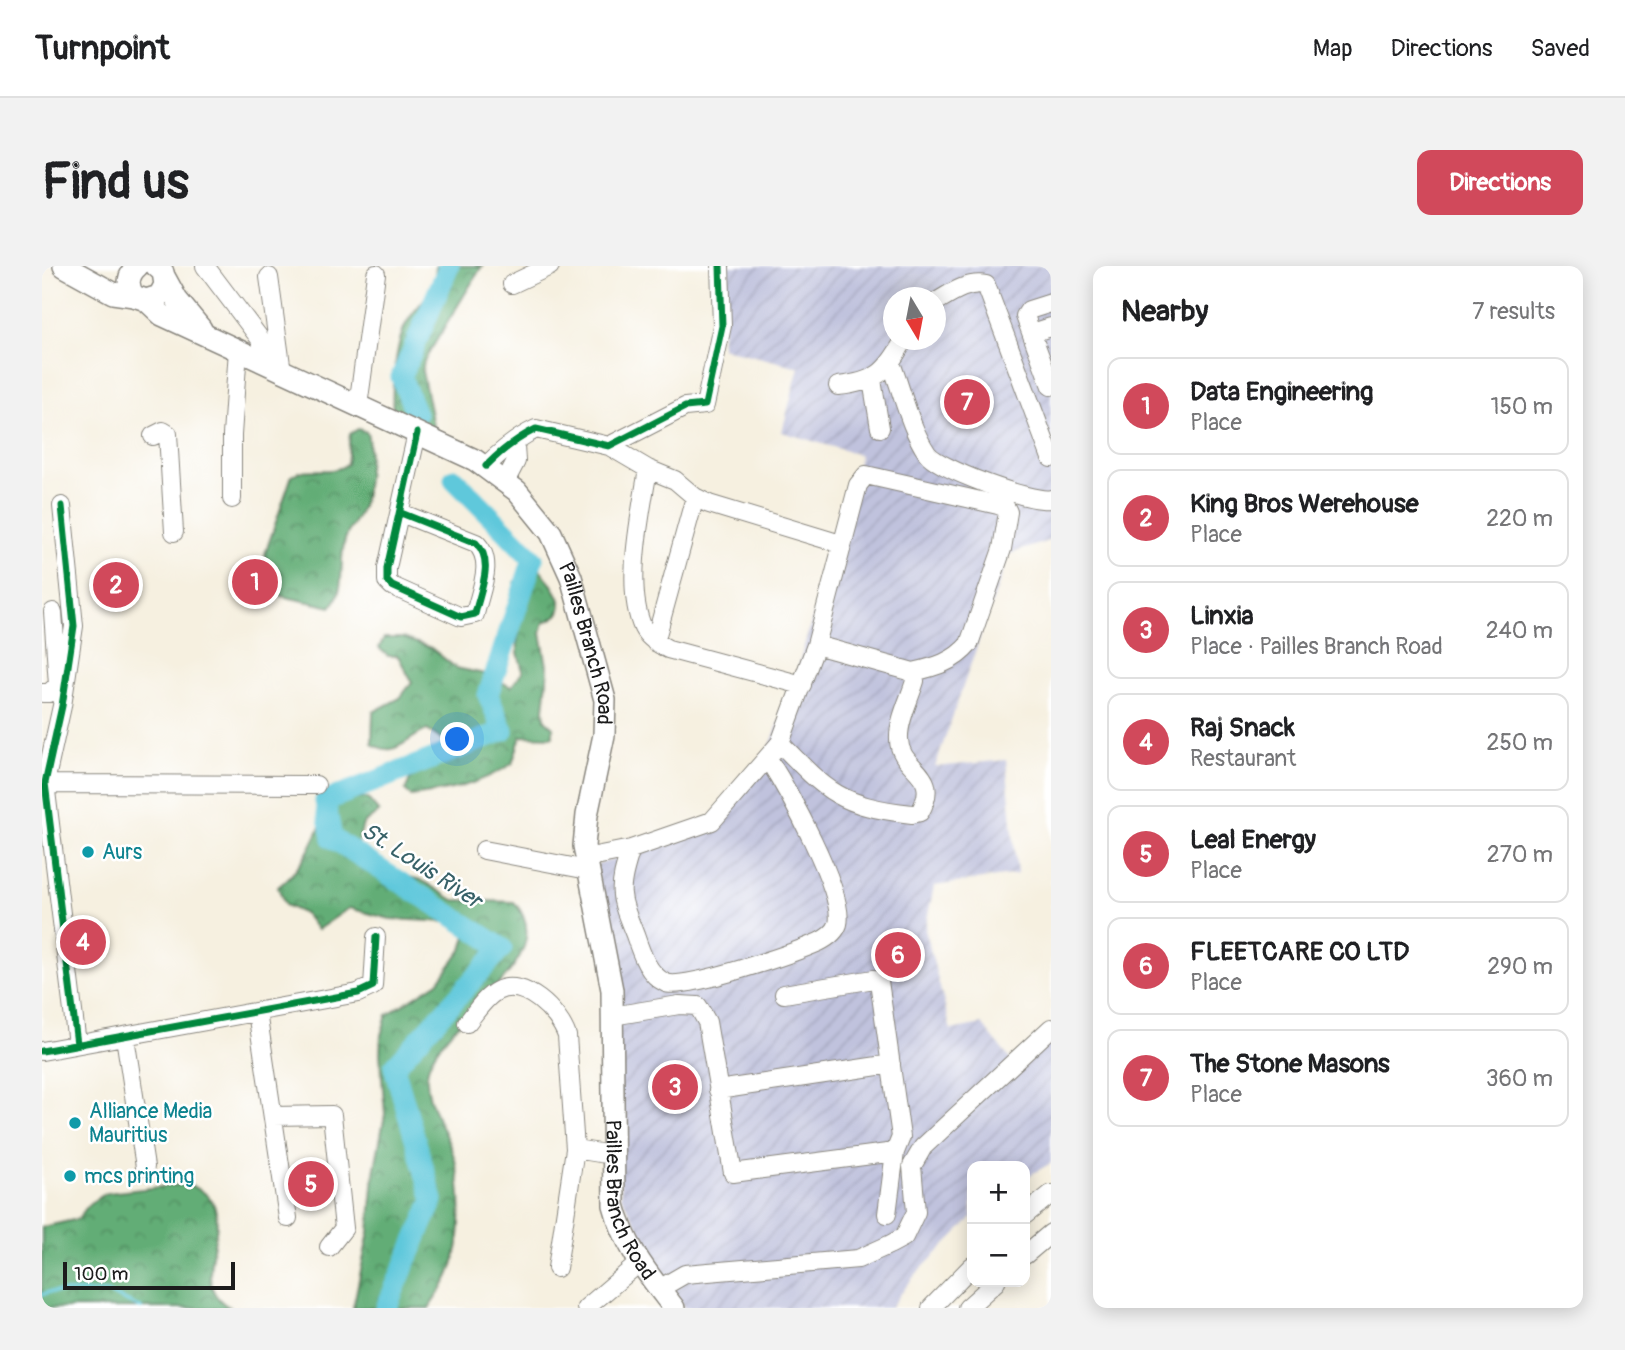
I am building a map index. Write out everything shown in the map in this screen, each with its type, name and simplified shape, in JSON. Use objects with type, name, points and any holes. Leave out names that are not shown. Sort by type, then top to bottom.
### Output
[{"type":"main road","name":"Pailles Branch Road","points":[[72,270],[142,277],[177,300],[204,334]]},
{"type":"main road","name":"Pailles Branch Road","points":[[142,277],[162,315],[486,466],[506,480],[544,521],[562,555],[602,681],[606,707],[604,735],[587,815],[586,864],[609,967],[614,1205],[620,1229],[639,1263],[674,1308]]},
{"type":"main road","points":[[142,277],[162,315]]},
{"type":"street","points":[[205,266],[261,340],[274,368]]},
{"type":"street","points":[[512,284],[550,266]]},
{"type":"street","points":[[609,446],[685,407],[705,405],[722,326],[720,266]]},
{"type":"street","points":[[358,406],[376,274]]},
{"type":"street","points":[[269,277],[274,368]]},
{"type":"street","points":[[946,296],[978,283],[986,285],[1051,458]]},
{"type":"street","points":[[1051,303],[1026,313],[1032,333],[1046,354],[1051,386]]},
{"type":"street","points":[[1032,333],[1051,327]]},
{"type":"street","points":[[232,499],[232,435],[238,350]]},
{"type":"street","points":[[838,386],[872,380],[891,363],[898,350]]},
{"type":"street","points":[[891,363],[930,457],[1008,491],[1051,499]]},
{"type":"street","points":[[872,380],[880,428]]},
{"type":"street","points":[[486,466],[503,449],[536,429],[609,446],[648,470],[675,480],[695,497],[841,544]]},
{"type":"street","points":[[153,436],[163,431],[168,434],[174,532]]},
{"type":"street","points":[[401,513],[476,542],[484,551],[487,561],[475,614],[461,617],[392,586],[387,581],[417,433]]},
{"type":"street","points":[[506,480],[516,461],[515,444]]},
{"type":"street","points":[[648,470],[634,566],[643,628],[655,642],[668,649],[802,685]]},
{"type":"street","points":[[484,850],[586,864],[712,821],[768,760],[780,743],[816,645],[858,485],[866,475],[1006,508],[1006,532],[968,645],[960,655],[941,665],[913,673],[816,645]]},
{"type":"street","points":[[655,642],[695,497]]},
{"type":"street","points":[[62,506],[74,626],[62,706],[43,783],[77,1044]]},
{"type":"street","points":[[42,693],[49,693],[58,685],[53,612]]},
{"type":"street","points":[[780,743],[815,780],[837,797],[895,812],[920,811],[928,789],[925,778],[902,752],[898,739],[915,681],[913,673]]},
{"type":"street","points":[[631,849],[620,897],[642,954],[653,974],[667,984],[682,985],[725,974],[821,941],[835,932],[839,921],[837,908],[813,839],[792,797],[768,760]]},
{"type":"street","points":[[43,783],[316,785]]},
{"type":"street","points":[[42,1051],[358,993],[373,986],[376,937]]},
{"type":"street","points":[[784,994],[876,979],[901,1137],[895,1152],[887,1214]]},
{"type":"street","points":[[467,1023],[494,992],[508,987],[527,993],[561,1018],[567,1036],[575,1149],[557,1268]]},
{"type":"street","points":[[612,1016],[679,1004],[698,1006],[707,1022],[733,1173],[895,1152]]},
{"type":"street","points":[[257,1012],[288,1218]]},
{"type":"street","points":[[659,1289],[685,1274],[858,1259],[904,1237],[916,1212],[912,1166],[923,1147],[1051,1028]]},
{"type":"street","points":[[125,1037],[145,1167]]},
{"type":"street","points":[[718,1090],[891,1064]]},
{"type":"street","points":[[273,1116],[332,1115],[344,1228],[329,1247]]},
{"type":"street","points":[[575,1149],[612,1155]]},
{"type":"street","points":[[1030,1211],[1051,1194]]},
{"type":"street","points":[[1030,1251],[1051,1233]]},
{"type":"street","points":[[586,1308],[639,1263]]},
{"type":"street","points":[[931,1308],[967,1271]]},
{"type":"street","points":[[967,1308],[990,1287]]},
{"type":"shaded area","points":[[727,266],[1051,266],[1051,540],[1009,554],[935,767],[1006,760],[1017,874],[934,886],[925,929],[951,1030],[982,1024],[1017,1068],[1051,1035],[1051,1163],[1030,1175],[1030,1161],[967,1161],[967,1223],[915,1275],[890,1308],[684,1308],[621,1196],[597,864],[700,833],[767,754],[791,691],[860,455],[782,432],[799,367],[721,348]]},
{"type":"green space","points":[[436,266],[482,266],[424,361],[422,371],[434,430],[393,416],[393,396],[401,337],[408,320],[432,286]]},
{"type":"green space","points":[[358,429],[367,432],[366,484],[360,511],[345,540],[341,584],[336,600],[331,607],[281,596],[273,590],[265,554],[292,475],[305,470],[334,470],[347,464],[350,434]]},
{"type":"green space","points":[[540,569],[556,591],[561,605],[554,618],[544,622],[541,633],[548,671],[545,720],[553,727],[553,737],[521,736],[512,764],[463,786],[411,796],[405,791],[410,779],[449,750],[444,741],[427,730],[394,748],[380,748],[372,744],[373,712],[400,698],[412,682],[398,656],[388,656],[379,648],[384,638],[403,638],[431,648],[456,668],[485,674],[511,687],[523,671],[518,653],[515,582]]},
{"type":"green space","points":[[367,798],[379,812],[363,824],[358,842],[365,861],[382,870],[421,880],[454,900],[514,902],[526,924],[525,945],[514,966],[457,1026],[440,1046],[429,1065],[428,1088],[435,1113],[455,1160],[460,1203],[454,1263],[447,1280],[429,1308],[353,1308],[369,1232],[374,1173],[385,1114],[380,1054],[381,1035],[387,1015],[438,982],[462,950],[467,932],[449,922],[390,919],[349,908],[317,930],[305,914],[285,905],[278,887],[303,860],[329,806],[347,799]]},
{"type":"green space","points":[[186,1184],[206,1194],[215,1208],[217,1225],[210,1280],[216,1295],[231,1308],[42,1308],[42,1227],[78,1219],[90,1203],[107,1193]]},
{"type":"waterway","points":[[416,414],[401,377],[449,266]]},
{"type":"waterway","name":"St. Louis River","points":[[386,1308],[433,1200],[394,1067],[502,948],[332,838],[325,801],[503,731],[488,695],[533,559],[454,479]]},
{"type":"waterway","points":[[42,1295],[49,1292],[106,1292],[141,1308]]},
{"type":"cycle path","points":[[486,466],[509,446],[536,429],[609,446],[685,407],[705,405],[722,326],[720,266]]},
{"type":"cycle path","points":[[401,513],[476,543],[482,550],[485,558],[484,577],[475,614],[461,617],[392,586],[387,581],[387,568],[417,433]]},
{"type":"cycle path","points":[[62,506],[74,626],[62,706],[45,783],[77,1044]]},
{"type":"cycle path","points":[[42,1051],[358,993],[373,986],[376,937]]},
{"type":"place","name":"The Stone Masons","points":[[967,402]]},
{"type":"place","name":"Data Engineering","points":[[255,582]]},
{"type":"place","name":"King Bros Werehouse","points":[[116,585]]},
{"type":"place","name":"Aurs","points":[[88,852]]},
{"type":"place","name":"Raj Snack","points":[[83,942]]},
{"type":"place","name":"FLEETCARE CO LTD","points":[[898,955]]},
{"type":"place","name":"Linxia","points":[[675,1087]]},
{"type":"place","name":"Alliance Media Mauritius","points":[[75,1123]]},
{"type":"place","name":"mcs printing","points":[[70,1176]]},
{"type":"place","name":"Leal Energy","points":[[311,1184]]}]
